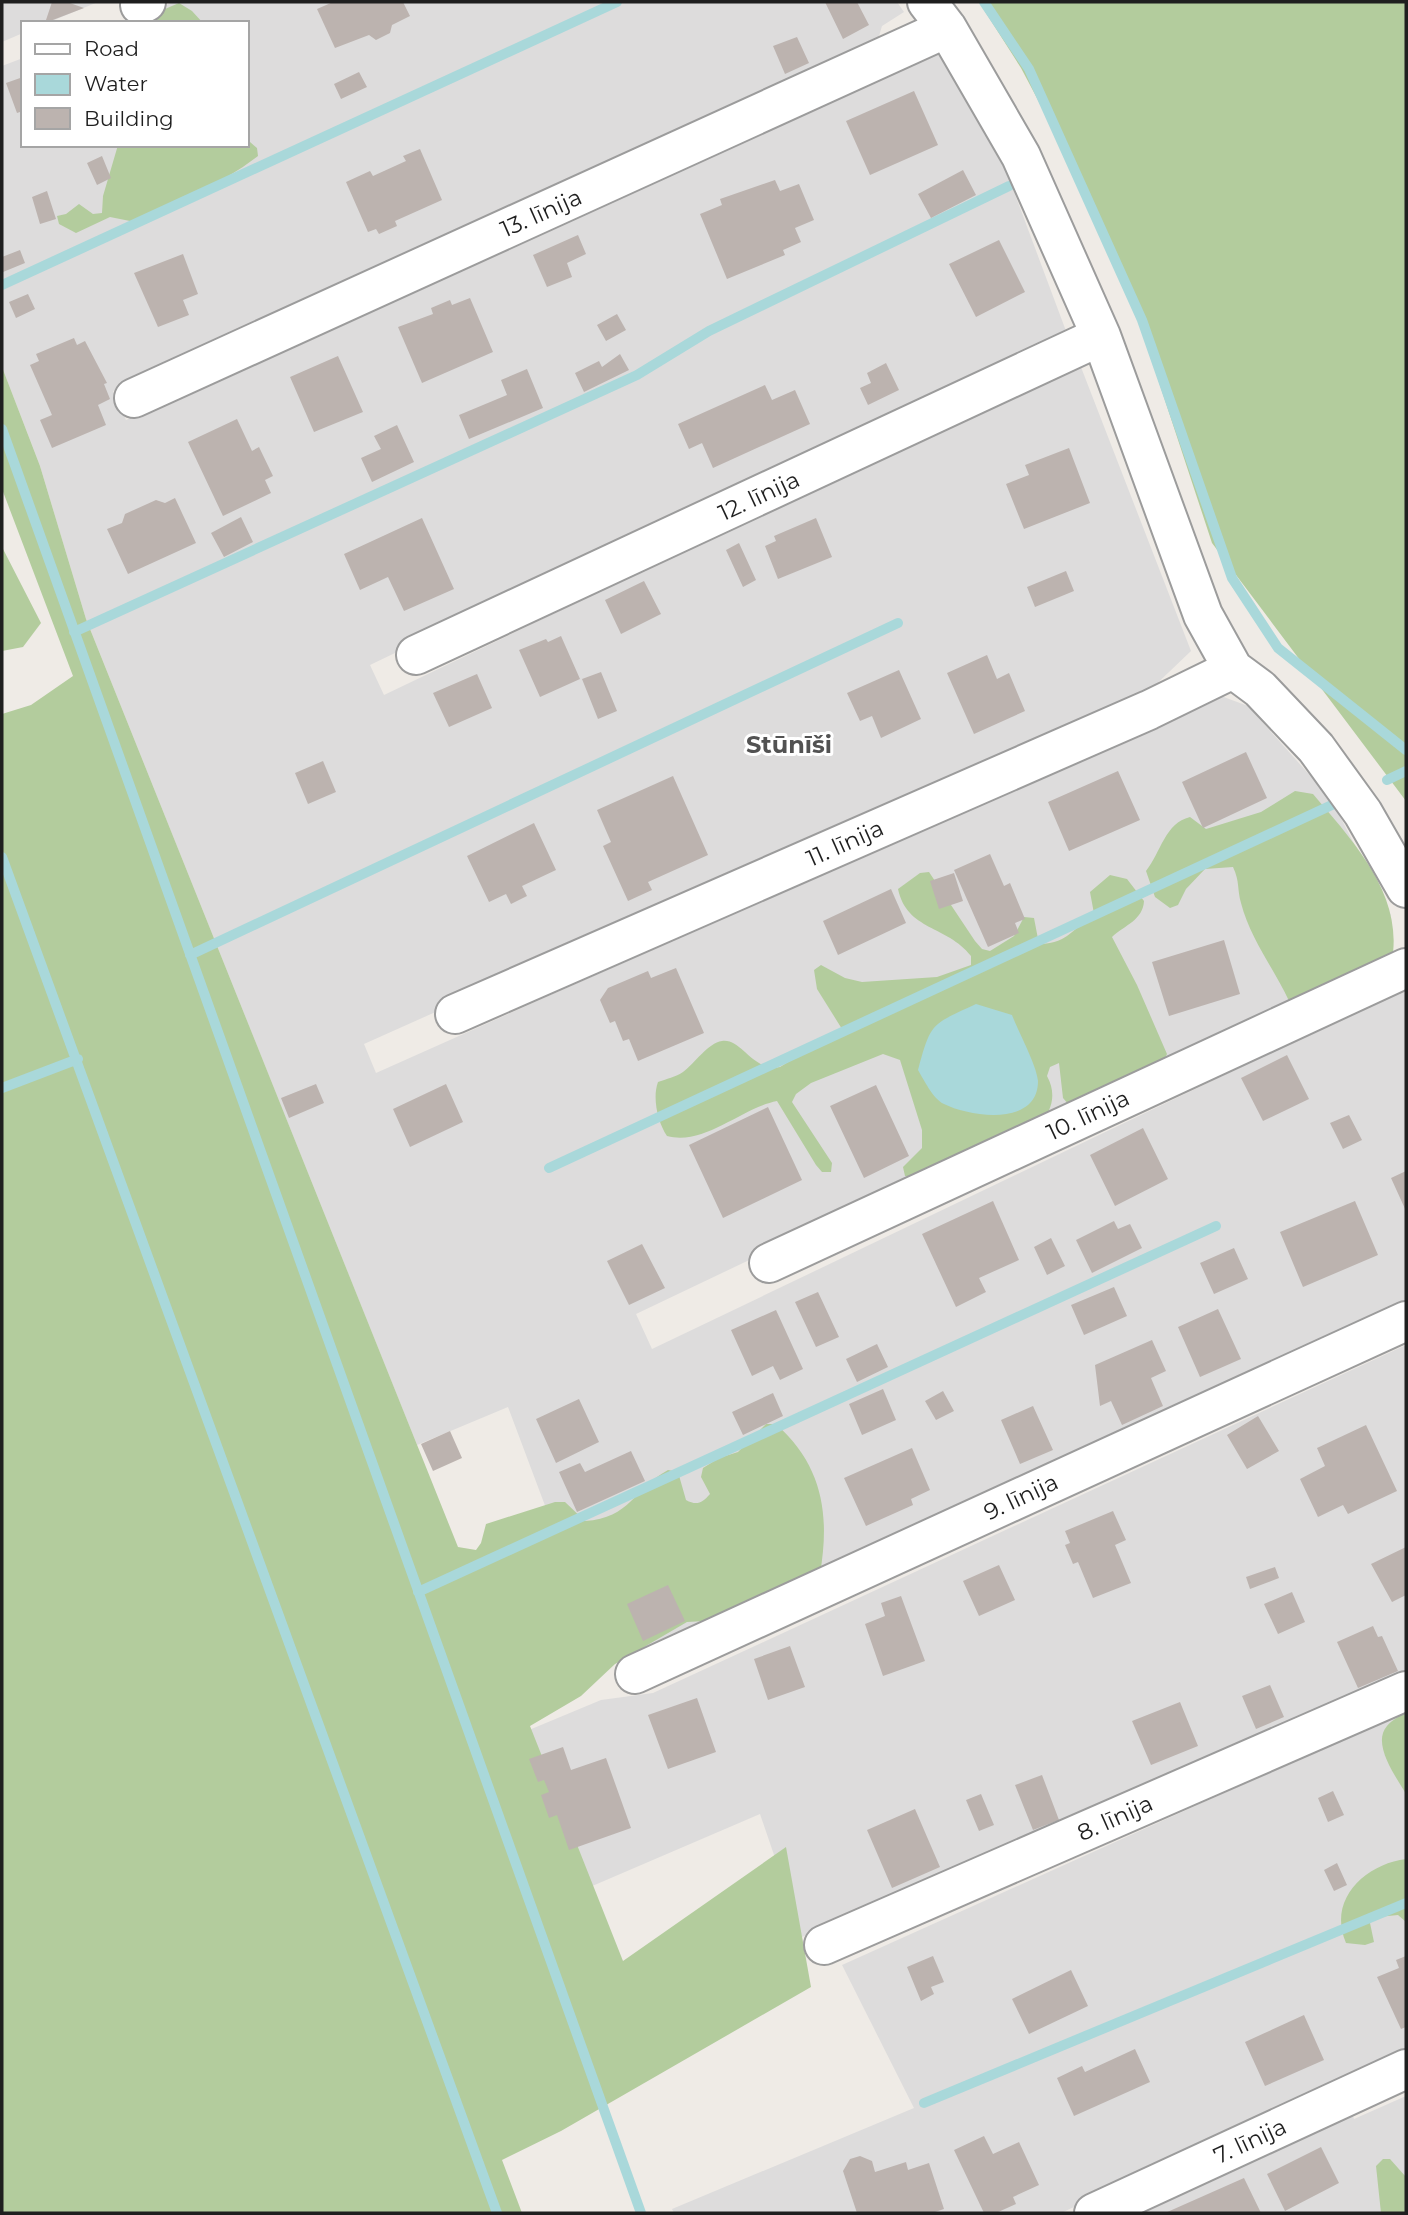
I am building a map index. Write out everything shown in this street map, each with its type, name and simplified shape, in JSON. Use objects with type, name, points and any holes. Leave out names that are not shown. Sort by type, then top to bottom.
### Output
[{"type":"street","points":[[937,15],[1021,156],[1101,336],[1203,615],[1233,669],[1259,689],[1317,748],[1363,813],[1406,888]]},
{"type":"street","name":"13. līnija","points":[[134,398],[937,15]]},
{"type":"street","name":"12. līnija","points":[[416,655],[1101,336]]},
{"type":"street","name":"11. līnija","points":[[455,1014],[1149,710],[1233,669]]},
{"type":"street","name":"10. līnija","points":[[769,1263],[1406,968]]},
{"type":"street","name":"9. līnija","points":[[635,1674],[1406,1321]]},
{"type":"street","name":"8. līnija","points":[[824,1945],[1406,1691]]},
{"type":"street","name":"7. līnija","points":[[1094,2213],[1406,2069]]},
{"type":"shaded area","points":[[2,2],[98,2],[52,21],[21,21],[21,34],[2,42]]},
{"type":"shaded area","points":[[173,2],[897,2],[904,12],[882,26],[876,46],[113,391],[126,420],[938,53],[1007,173],[1066,331],[370,665],[384,695],[1079,362],[1191,651],[1146,694],[364,1044],[376,1073],[1221,696],[1248,706],[1331,799],[1391,915],[1383,958],[636,1314],[652,1349],[1406,988],[1406,1303],[606,1668],[508,1407],[417,1445],[86,619],[40,466],[2,367],[2,66],[21,59],[21,147],[248,147],[248,21],[129,21]]},
{"type":"shaded area","points":[[1406,1345],[1406,1671],[802,1937],[760,1814],[569,1896],[505,1740],[601,1700],[653,1693]]},
{"type":"shaded area","points":[[1406,1711],[1406,2054],[1061,2213],[674,2213],[672,2209],[914,2108],[842,1965]]},
{"type":"shaded area","points":[[1406,2096],[1406,2213],[1125,2213],[1351,2111],[1354,2119]]},
{"type":"green space","points":[[979,2],[1406,2],[1406,801],[1212,543],[1123,273],[1072,164],[1021,68]]},
{"type":"green space","points":[[179,3],[201,21],[137,21]]},
{"type":"green space","points":[[250,142],[257,148],[258,156],[231,175],[145,224],[110,217],[76,233],[59,224],[57,216],[66,214],[79,204],[93,214],[102,213],[103,196],[117,147],[248,147]]},
{"type":"green space","points":[[2,367],[40,466],[86,619],[458,1547],[476,1550],[481,1543],[486,1524],[555,1502],[565,1502],[585,1521],[600,1519],[622,1509],[668,1470],[678,1472],[686,1500],[699,1503],[710,1494],[701,1477],[703,1468],[719,1458],[738,1452],[766,1424],[776,1424],[792,1440],[813,1474],[819,1493],[824,1532],[820,1574],[705,1621],[687,1622],[615,1664],[581,1696],[530,1726],[623,1961],[786,1847],[811,1987],[561,2131],[502,2160],[522,2213],[2,2213],[2,714],[31,705],[73,676],[2,489]]},
{"type":"green space","points":[[2,547],[41,623],[23,647],[2,651]]},
{"type":"green space","points":[[1295,791],[1313,794],[1343,829],[1370,867],[1389,908],[1393,953],[1289,1001],[1250,929],[1233,867],[1205,869],[1186,889],[1178,905],[1170,908],[1155,897],[1146,871],[1164,839],[1182,820],[1190,817],[1206,829],[1261,812]]},
{"type":"green space","points":[[929,872],[975,941],[982,949],[990,951],[1014,936],[1024,917],[1034,918],[1039,944],[1058,941],[1095,919],[1090,892],[1110,875],[1127,879],[1144,901],[1143,908],[1137,918],[1112,937],[1137,985],[1167,1054],[1163,1062],[1069,1105],[1063,1098],[1059,1063],[1050,1067],[1047,1076],[1052,1089],[1052,1102],[1039,1125],[1004,1143],[924,1176],[905,1176],[903,1167],[922,1148],[922,1130],[900,1060],[883,1054],[811,1083],[796,1094],[792,1102],[832,1163],[831,1172],[822,1172],[816,1165],[777,1101],[695,1136],[667,1136],[657,1110],[658,1082],[683,1072],[712,1045],[729,1041],[762,1065],[780,1067],[842,1029],[817,989],[814,970],[821,965],[845,978],[862,982],[937,977],[971,965],[971,956],[961,946],[919,920],[903,903],[898,889],[920,873]]},
{"type":"green space","points":[[1406,1712],[1406,1794],[1387,1761],[1382,1742],[1387,1726]]},
{"type":"green space","points":[[1406,1859],[1406,1922],[1398,1915],[1378,1917],[1370,1923],[1374,1942],[1365,1945],[1346,1943],[1341,1927],[1342,1912],[1346,1898],[1354,1886],[1377,1868]]},
{"type":"green space","points":[[1383,2159],[1390,2159],[1406,2177],[1406,2213],[1381,2213],[1376,2166]]},
{"type":"water","points":[[976,1004],[1012,1015],[1034,1067],[1038,1081],[1035,1096],[1027,1106],[1015,1112],[985,1115],[944,1104],[933,1094],[918,1070],[926,1042],[935,1027],[941,1021]]},
{"type":"building","points":[[52,2],[67,2],[84,8],[50,21],[46,21]]},
{"type":"building","points":[[333,2],[403,2],[410,16],[392,25],[390,33],[376,40],[369,35],[335,48],[317,9]]},
{"type":"building","points":[[825,2],[857,2],[869,25],[843,39]]},
{"type":"building","points":[[797,37],[809,63],[785,74],[773,46]]},
{"type":"building","points":[[359,72],[367,87],[341,99],[334,84]]},
{"type":"building","points":[[21,78],[21,112],[17,113],[6,83]]},
{"type":"building","points":[[914,91],[938,145],[870,175],[846,121]]},
{"type":"building","points":[[420,149],[442,200],[395,221],[397,226],[379,234],[376,229],[368,232],[346,182],[370,171],[373,176],[406,161],[403,156]]},
{"type":"building","points":[[102,156],[111,178],[97,185],[87,163]]},
{"type":"building","points":[[963,170],[976,195],[931,218],[918,194]]},
{"type":"building","points":[[775,180],[780,191],[799,184],[814,220],[795,228],[801,242],[783,250],[785,255],[727,279],[700,214],[722,205],[720,199]]},
{"type":"building","points":[[47,191],[56,219],[40,224],[32,197]]},
{"type":"building","points":[[578,235],[586,254],[567,263],[572,277],[547,287],[533,255]]},
{"type":"building","points":[[999,240],[1025,292],[976,317],[949,264]]},
{"type":"building","points":[[20,250],[25,263],[3,272],[2,257]]},
{"type":"building","points":[[183,254],[198,294],[183,300],[189,315],[158,327],[134,273]]},
{"type":"building","points":[[28,294],[35,309],[16,318],[9,302]]},
{"type":"building","points":[[470,298],[493,352],[422,383],[398,327],[433,314],[431,308],[450,300],[452,305]]},
{"type":"building","points":[[617,314],[626,330],[606,341],[597,325]]},
{"type":"building","points":[[74,338],[77,345],[85,341],[107,383],[104,384],[110,399],[98,405],[106,425],[52,448],[40,420],[52,415],[30,365],[39,361],[36,354]]},
{"type":"building","points":[[620,354],[629,370],[584,392],[575,373],[599,361],[602,367]]},
{"type":"building","points":[[338,356],[363,412],[314,432],[290,377]]},
{"type":"building","points":[[886,363],[899,390],[868,405],[860,388],[871,383],[867,373]]},
{"type":"building","points":[[527,369],[543,408],[469,439],[459,415],[507,395],[501,380]]},
{"type":"building","points":[[765,385],[772,400],[795,390],[810,424],[713,468],[702,443],[689,449],[678,424]]},
{"type":"building","points":[[237,419],[252,451],[259,447],[273,476],[265,480],[271,493],[223,516],[188,442]]},
{"type":"building","points":[[397,425],[414,462],[372,482],[361,458],[381,449],[374,436]]},
{"type":"building","points":[[1069,448],[1090,503],[1024,529],[1006,484],[1029,475],[1025,465]]},
{"type":"building","points":[[175,498],[196,543],[128,574],[107,529],[122,523],[125,514],[156,500],[165,503]]},
{"type":"building","points":[[241,517],[253,542],[224,557],[211,533]]},
{"type":"building","points":[[422,518],[454,589],[404,611],[388,577],[360,590],[344,554]]},
{"type":"building","points":[[816,518],[832,557],[778,579],[765,546],[776,541],[774,536]]},
{"type":"building","points":[[739,543],[756,580],[743,587],[726,550]]},
{"type":"building","points":[[1066,571],[1074,591],[1035,607],[1027,587]]},
{"type":"building","points":[[644,581],[661,614],[621,634],[605,600]]},
{"type":"building","points":[[561,636],[580,679],[540,697],[519,650]]},
{"type":"building","points":[[987,655],[997,679],[1009,673],[1025,711],[974,734],[947,673]]},
{"type":"building","points":[[899,670],[921,719],[881,738],[872,716],[860,721],[847,693]]},
{"type":"building","points":[[601,672],[617,711],[598,719],[582,679]]},
{"type":"building","points":[[477,674],[492,708],[449,727],[433,693]]},
{"type":"building","points":[[1246,752],[1267,798],[1203,828],[1182,782]]},
{"type":"building","points":[[323,761],[336,792],[308,804],[295,773]]},
{"type":"building","points":[[1118,771],[1140,820],[1069,851],[1048,802]]},
{"type":"building","points":[[673,776],[708,855],[648,882],[652,890],[628,901],[603,846],[611,842],[597,810]]},
{"type":"building","points":[[534,823],[556,870],[522,886],[527,896],[511,904],[506,894],[489,902],[467,856]]},
{"type":"building","points":[[990,854],[1004,886],[1010,883],[1025,919],[1015,923],[1019,933],[988,947],[954,870]]},
{"type":"building","points":[[954,873],[963,901],[939,909],[930,881]]},
{"type":"building","points":[[891,889],[906,923],[838,955],[823,921]]},
{"type":"building","points":[[1224,940],[1240,994],[1169,1016],[1152,962]]},
{"type":"building","points":[[676,968],[704,1033],[638,1061],[629,1039],[623,1041],[615,1021],[610,1023],[600,1000],[608,988],[648,971],[651,978]]},
{"type":"building","points":[[1287,1055],[1309,1099],[1263,1121],[1241,1078]]},
{"type":"building","points":[[316,1084],[324,1103],[289,1118],[281,1098]]},
{"type":"building","points":[[446,1084],[463,1122],[410,1147],[393,1109]]},
{"type":"building","points":[[876,1085],[909,1156],[864,1178],[830,1106]]},
{"type":"building","points":[[768,1107],[802,1180],[723,1218],[689,1145]]},
{"type":"building","points":[[1349,1115],[1362,1140],[1343,1149],[1330,1123]]},
{"type":"building","points":[[1143,1128],[1168,1179],[1115,1206],[1090,1155]]},
{"type":"building","points":[[1406,1171],[1406,1211],[1391,1178]]},
{"type":"building","points":[[993,1201],[1019,1260],[979,1278],[986,1292],[956,1307],[922,1234]]},
{"type":"building","points":[[1355,1201],[1378,1255],[1303,1287],[1280,1232]]},
{"type":"building","points":[[1114,1221],[1118,1229],[1130,1224],[1142,1248],[1092,1273],[1076,1240]]},
{"type":"building","points":[[1051,1238],[1065,1266],[1047,1275],[1034,1247]]},
{"type":"building","points":[[642,1244],[665,1288],[629,1305],[607,1261]]},
{"type":"building","points":[[1234,1248],[1248,1279],[1214,1294],[1200,1263]]},
{"type":"building","points":[[1114,1287],[1127,1316],[1084,1335],[1071,1305]]},
{"type":"building","points":[[818,1292],[839,1337],[816,1347],[795,1302]]},
{"type":"building","points":[[1218,1309],[1241,1359],[1200,1377],[1178,1327]]},
{"type":"building","points":[[776,1310],[803,1369],[780,1380],[773,1366],[752,1376],[731,1330]]},
{"type":"building","points":[[1152,1340],[1166,1371],[1151,1378],[1163,1406],[1122,1425],[1111,1401],[1100,1406],[1095,1365]]},
{"type":"building","points":[[877,1344],[888,1367],[857,1382],[846,1359]]},
{"type":"building","points":[[883,1389],[896,1420],[862,1435],[849,1404]]},
{"type":"building","points":[[943,1391],[954,1411],[936,1420],[925,1401]]},
{"type":"building","points":[[773,1393],[783,1416],[743,1435],[732,1412]]},
{"type":"building","points":[[579,1399],[599,1442],[556,1463],[536,1419]]},
{"type":"building","points":[[1033,1406],[1053,1450],[1020,1464],[1001,1420]]},
{"type":"building","points":[[1258,1416],[1279,1451],[1247,1469],[1227,1435]]},
{"type":"building","points":[[1366,1425],[1397,1491],[1348,1514],[1343,1505],[1318,1517],[1300,1479],[1325,1466],[1317,1448]]},
{"type":"building","points":[[450,1431],[462,1458],[433,1471],[421,1444]]},
{"type":"building","points":[[912,1448],[930,1490],[911,1499],[913,1505],[866,1526],[844,1478]]},
{"type":"building","points":[[631,1451],[645,1481],[577,1512],[559,1472],[580,1463],[585,1472]]},
{"type":"building","points":[[1113,1511],[1126,1540],[1115,1545],[1131,1583],[1093,1598],[1078,1562],[1073,1564],[1065,1545],[1070,1543],[1065,1531]]},
{"type":"building","points":[[1406,1547],[1406,1595],[1392,1602],[1371,1564]]},
{"type":"building","points":[[999,1565],[1015,1600],[979,1616],[963,1581]]},
{"type":"building","points":[[1275,1567],[1279,1578],[1250,1589],[1246,1577]]},
{"type":"building","points":[[668,1585],[685,1621],[643,1641],[627,1604]]},
{"type":"building","points":[[1292,1592],[1305,1622],[1278,1634],[1264,1604]]},
{"type":"building","points":[[901,1596],[925,1661],[883,1676],[865,1624],[885,1616],[881,1603]]},
{"type":"building","points":[[1373,1626],[1378,1637],[1382,1636],[1398,1671],[1358,1688],[1337,1642]]},
{"type":"building","points":[[790,1646],[805,1687],[768,1700],[754,1659]]},
{"type":"building","points":[[1270,1685],[1284,1717],[1256,1729],[1242,1696]]},
{"type":"building","points":[[697,1698],[716,1752],[668,1769],[648,1715]]},
{"type":"building","points":[[1180,1702],[1198,1746],[1151,1765],[1132,1721]]},
{"type":"building","points":[[563,1747],[571,1770],[606,1758],[631,1828],[569,1850],[557,1815],[549,1818],[541,1795],[549,1792],[544,1780],[538,1782],[529,1759]]},
{"type":"building","points":[[1042,1775],[1059,1820],[1033,1830],[1015,1785]]},
{"type":"building","points":[[1333,1791],[1344,1815],[1328,1822],[1318,1798]]},
{"type":"building","points":[[981,1794],[994,1825],[979,1831],[966,1800]]},
{"type":"building","points":[[915,1809],[940,1867],[892,1888],[867,1830]]},
{"type":"building","points":[[1337,1863],[1347,1885],[1334,1891],[1324,1870]]},
{"type":"building","points":[[933,1956],[944,1982],[931,1987],[934,1994],[921,2001],[907,1967]]},
{"type":"building","points":[[1406,1956],[1406,2027],[1401,2029],[1377,1977],[1399,1968],[1396,1960]]},
{"type":"building","points":[[1071,1970],[1088,2006],[1029,2034],[1012,1999]]},
{"type":"building","points":[[1304,2015],[1324,2060],[1265,2086],[1245,2042]]},
{"type":"building","points":[[1135,2049],[1150,2082],[1074,2116],[1057,2078],[1082,2066],[1085,2072]]},
{"type":"building","points":[[984,2136],[993,2154],[1019,2142],[1039,2185],[1013,2197],[1016,2204],[996,2213],[984,2213],[954,2150]]},
{"type":"building","points":[[1321,2147],[1339,2183],[1285,2211],[1267,2174]]},
{"type":"building","points":[[860,2156],[872,2161],[875,2172],[906,2162],[908,2170],[929,2163],[944,2209],[932,2213],[857,2213],[843,2171],[850,2159]]},
{"type":"building","points":[[1244,2178],[1261,2213],[1165,2213]]},
{"type":"waterway","points":[[2,285],[617,2]]},
{"type":"waterway","points":[[984,2],[1029,69],[1142,320],[1232,578],[1278,648],[1406,750]]},
{"type":"waterway","points":[[74,632],[637,375],[709,331],[1009,186]]},
{"type":"waterway","points":[[2,429],[641,2213]]},
{"type":"waterway","points":[[190,955],[898,623]]},
{"type":"waterway","points":[[1387,780],[1406,771]]},
{"type":"waterway","points":[[549,1168],[1334,804]]},
{"type":"waterway","points":[[2,857],[497,2213]]},
{"type":"waterway","points":[[2,1088],[78,1059]]},
{"type":"waterway","points":[[418,1592],[1216,1226]]},
{"type":"waterway","points":[[924,2103],[1406,1903]]},
{"type":"district","name":"Stūnīši","points":[[789,745]]}]
